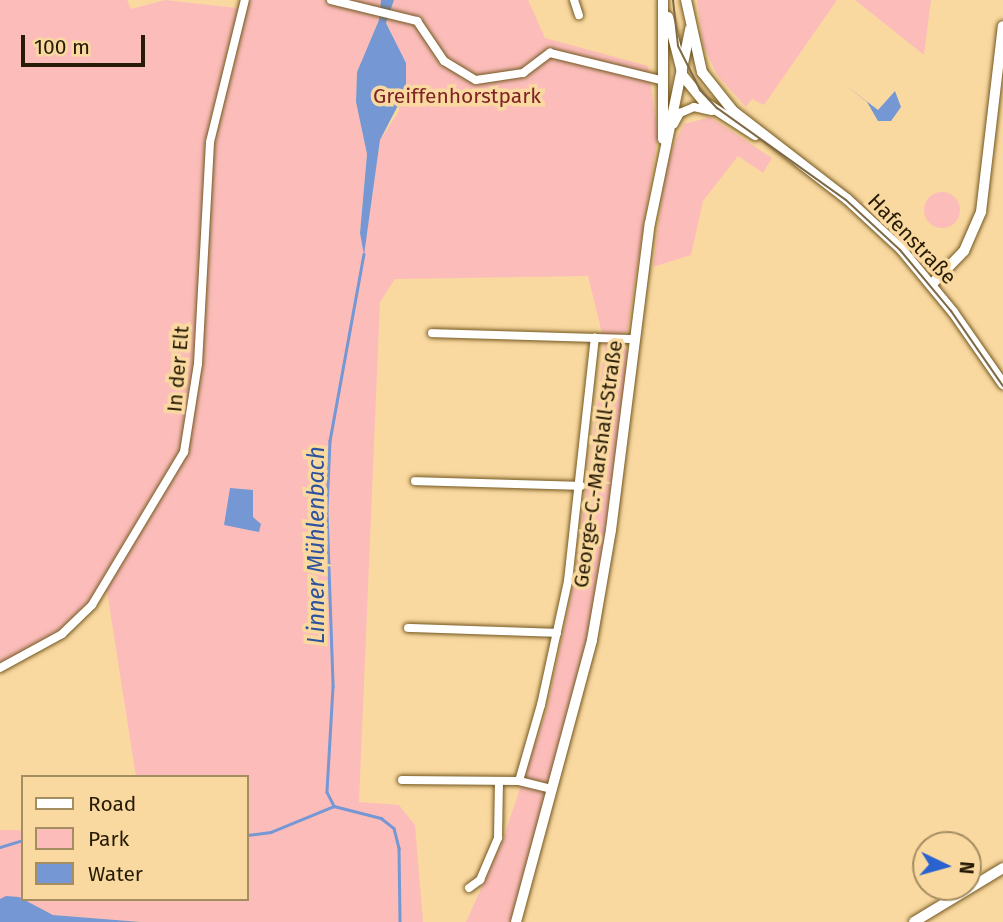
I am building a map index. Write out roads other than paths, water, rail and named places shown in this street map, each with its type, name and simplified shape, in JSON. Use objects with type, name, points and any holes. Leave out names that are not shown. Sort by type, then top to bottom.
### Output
[{"type":"main road","points":[[664,0],[683,76]]},
{"type":"main road","points":[[662,152],[660,80],[664,0]]},
{"type":"main road","name":"Hafenstraße","points":[[686,0],[690,29],[702,72]]},
{"type":"main road","name":"George-C.-Marshall-Straße","points":[[516,922],[556,778],[601,593],[662,152],[677,112],[690,29]]},
{"type":"main road","points":[[914,922],[1003,868]]},
{"type":"street","name":"In der Elt","points":[[0,668],[62,634],[92,605],[184,452],[198,364],[210,142],[244,0]]},
{"type":"street","points":[[331,0],[417,21],[443,61],[476,80],[523,73],[550,53],[660,80]]},
{"type":"street","points":[[574,0],[579,15]]},
{"type":"street","points":[[932,284],[964,251],[981,212],[1003,26]]},
{"type":"street","name":"Hafenstraße","points":[[702,72],[733,111],[771,144],[847,200],[932,284],[1003,384]]},
{"type":"street","name":"Hafenstraße","points":[[683,76],[722,115],[771,144]]},
{"type":"street","points":[[660,103],[677,112],[702,107],[722,115]]},
{"type":"street","points":[[432,332],[635,339]]},
{"type":"street","points":[[519,782],[557,633],[581,486],[595,337]]},
{"type":"street","points":[[415,481],[581,486]]},
{"type":"street","points":[[408,628],[557,633]]},
{"type":"street","points":[[402,780],[519,782],[552,789]]},
{"type":"street","points":[[469,888],[480,880],[498,838],[499,781]]},
{"type":"water","points":[[381,0],[394,0],[386,23],[406,63],[406,90],[380,140],[364,255],[360,233],[367,154],[356,102],[357,72],[379,20]]},
{"type":"water","points":[[844,84],[878,110],[895,91],[901,107],[891,121],[878,121],[867,102]]},
{"type":"water","points":[[230,488],[253,490],[253,517],[261,524],[259,532],[224,525]]},
{"type":"water","points":[[6,896],[19,897],[21,901],[27,901],[53,915],[141,922],[0,922],[0,899]]},
{"type":"waterway","name":"Linner Mühlenbach","points":[[364,254],[330,441],[327,511],[333,687],[327,792],[334,806],[381,818],[394,828],[399,848],[400,922]]},
{"type":"waterway","points":[[248,835],[271,832],[334,806]]},
{"type":"waterway","points":[[0,847],[21,841]]},
{"type":"tram line","points":[[673,0],[678,46],[700,90],[717,108],[846,200],[900,250],[951,311],[1003,386]]},
{"type":"park label","name":"Greiffenhorstpark","points":[[457,96]]}]
